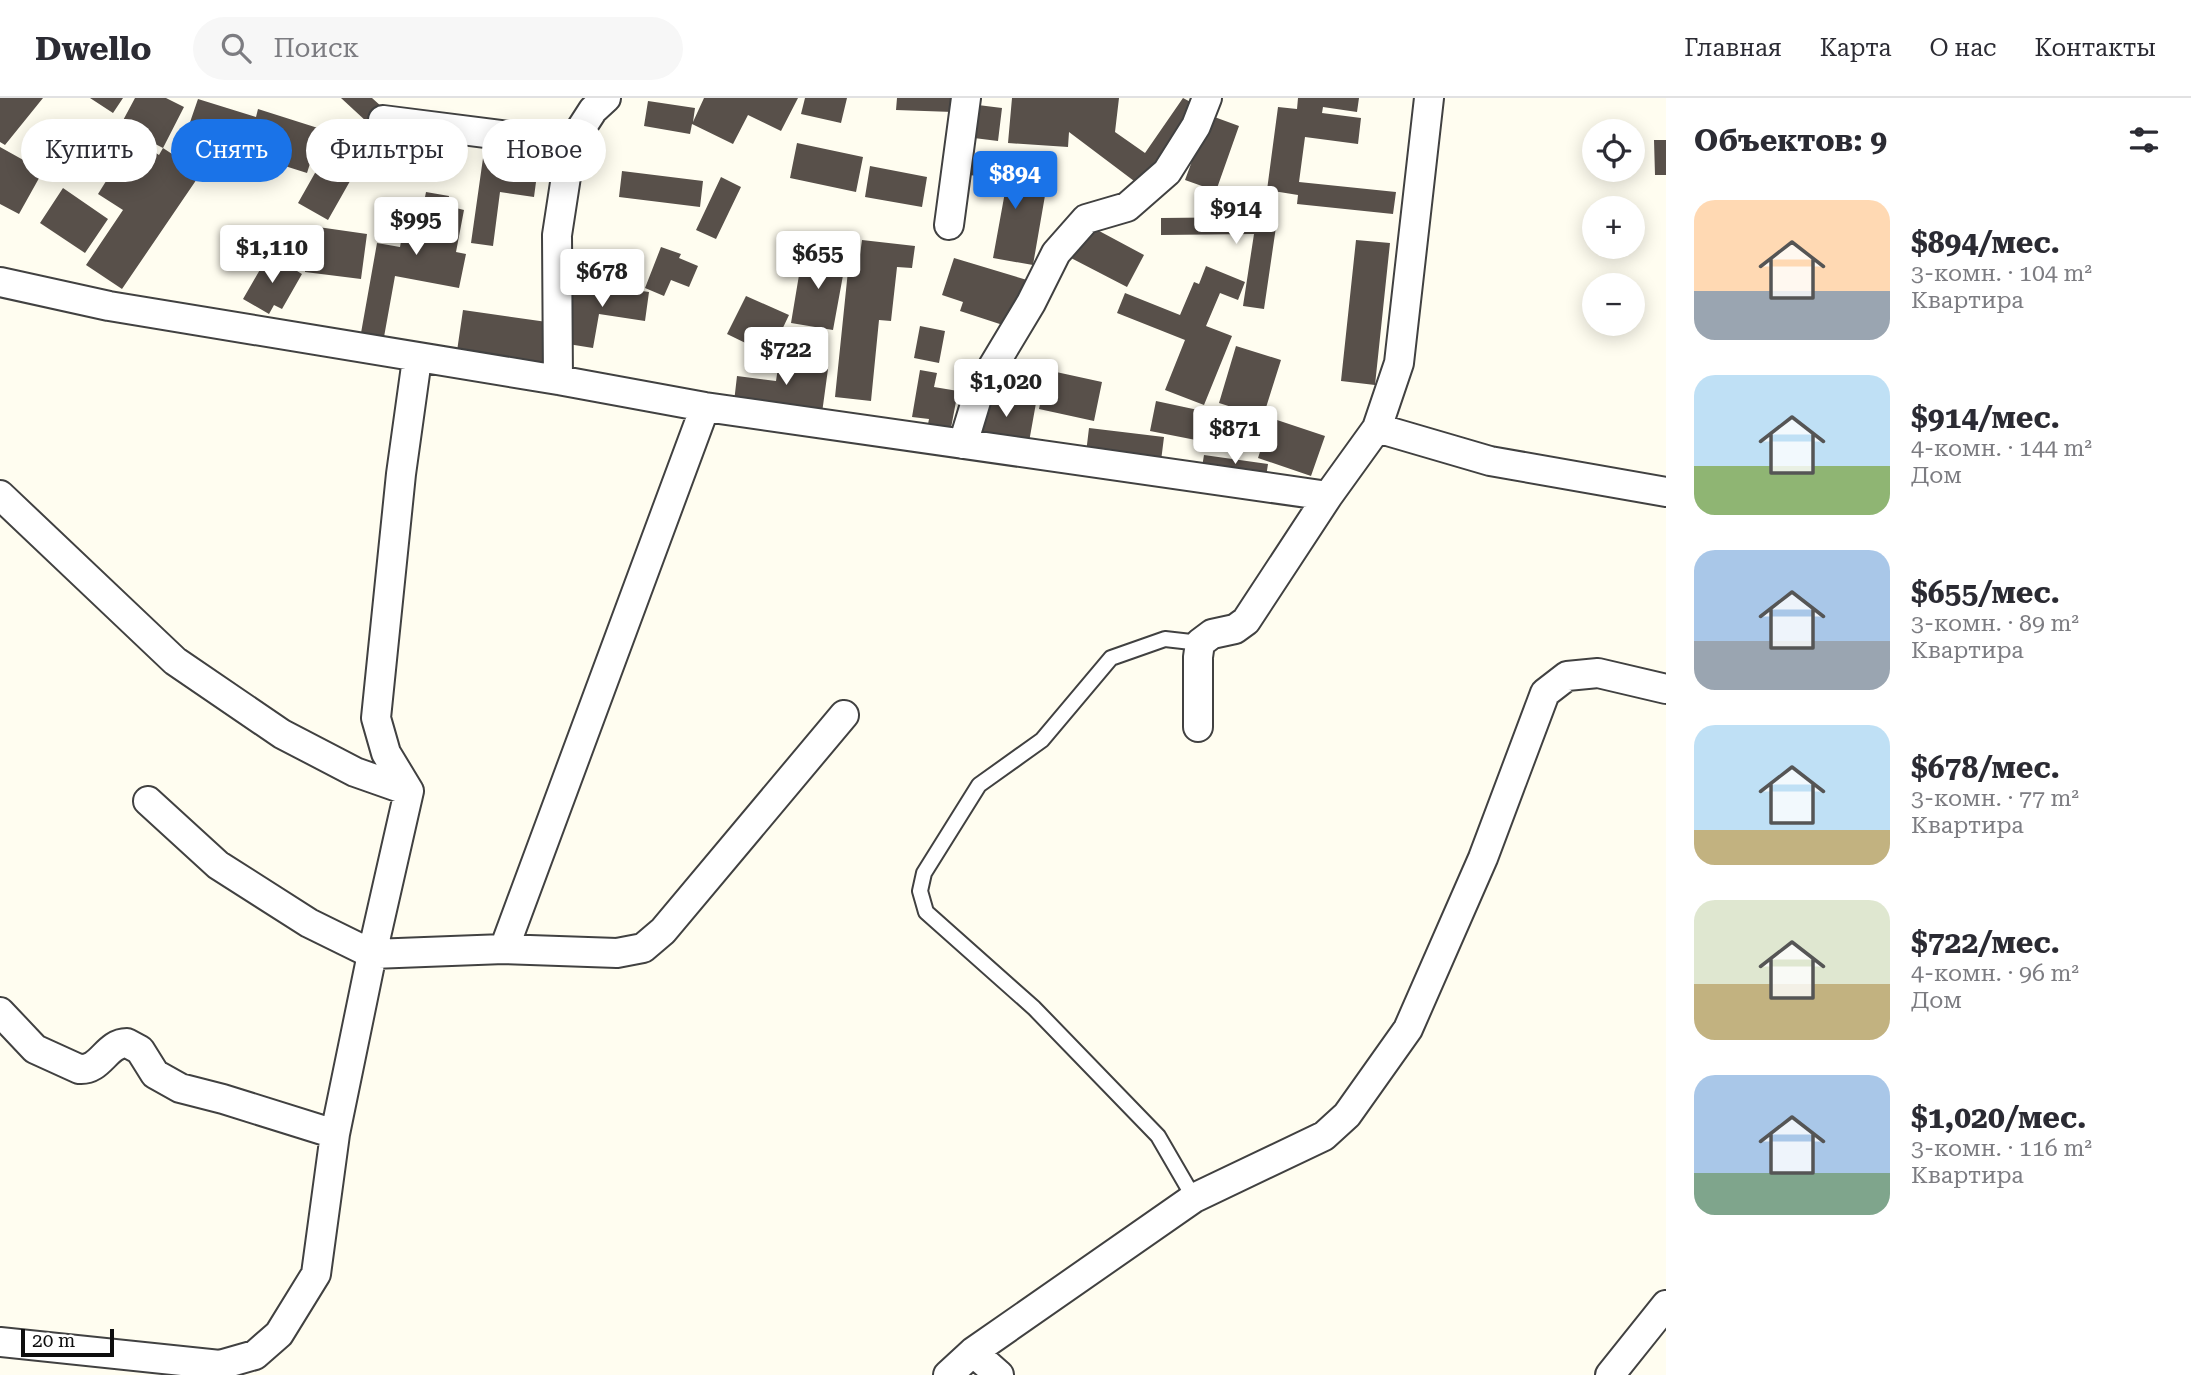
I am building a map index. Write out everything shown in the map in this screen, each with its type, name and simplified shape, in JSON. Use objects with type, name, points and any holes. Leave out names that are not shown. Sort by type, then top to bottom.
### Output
[{"type":"street","points":[[587,119],[606,98]]},
{"type":"street","points":[[949,225],[966,98]]},
{"type":"street","points":[[963,444],[980,388],[1031,303],[1056,253],[1086,219],[1127,207],[1167,172],[1196,126],[1208,98]]},
{"type":"street","points":[[1198,727],[1200,643],[1212,634],[1235,629],[1246,621],[1328,496],[1377,428],[1399,363],[1429,98]]},
{"type":"street","points":[[558,380],[557,235],[565,182]]},
{"type":"street","points":[[0,282],[109,306],[705,407],[1328,496]]},
{"type":"street","points":[[0,1342],[220,1364],[255,1355],[279,1334],[316,1274],[335,1134],[409,791],[386,753],[376,718],[401,474],[417,359]]},
{"type":"street","points":[[504,949],[705,407]]},
{"type":"street","points":[[1377,428],[1490,461],[1666,492]]},
{"type":"street","points":[[0,495],[175,661],[282,734],[355,772],[409,791]]},
{"type":"street","points":[[948,1375],[973,1352],[1194,1198],[1324,1136],[1347,1115],[1408,1029],[1483,859],[1545,693],[1567,676],[1598,673],[1666,689]]},
{"type":"street","points":[[148,801],[218,865],[309,923],[372,954],[504,949],[617,953],[643,948],[663,931],[844,715]]},
{"type":"street","points":[[0,1012],[36,1049],[79,1069],[87,1070],[113,1046],[127,1043],[139,1050],[155,1074],[180,1088],[335,1134]]},
{"type":"street","points":[[1610,1375],[1666,1305]]},
{"type":"street","points":[[973,1352],[999,1375]]},
{"type":"lane","points":[[1194,1198],[1158,1136],[1034,1007],[926,912],[920,891],[923,873],[979,785],[1042,740],[1111,658],[1165,639],[1200,643]]},
{"type":"building","points":[[0,98],[43,98],[26,119],[21,119],[21,125],[5,145],[0,142]]},
{"type":"building","points":[[90,98],[123,98],[113,113]]},
{"type":"building","points":[[135,98],[166,98],[184,107],[178,119],[171,119],[171,132],[163,148],[157,145],[157,119],[124,119]]},
{"type":"building","points":[[341,98],[372,98],[382,107],[370,119],[364,119]]},
{"type":"building","points":[[704,98],[798,98],[781,131],[748,115],[733,144],[692,124],[690,134],[644,126],[648,101],[695,108],[693,122]]},
{"type":"building","points":[[805,98],[847,98],[841,123],[801,114]]},
{"type":"building","points":[[897,98],[954,98],[953,112],[896,110]]},
{"type":"building","points":[[1012,98],[1119,98],[1115,132],[1145,153],[1183,98],[1200,107],[1142,187],[1069,132],[1068,147],[1008,143]]},
{"type":"building","points":[[1298,98],[1359,98],[1357,112],[1323,107],[1322,113],[1361,118],[1358,144],[1305,137],[1299,182],[1396,192],[1393,214],[1297,204],[1298,195],[1267,190],[1278,107],[1297,109]]},
{"type":"building","points":[[198,99],[256,117],[258,109],[290,119],[191,119]]},
{"type":"building","points":[[978,105],[1002,108],[998,141],[974,138]]},
{"type":"building","points":[[1209,115],[1239,126],[1216,191],[1185,180]]},
{"type":"building","points":[[292,120],[306,124],[306,173],[292,168]]},
{"type":"building","points":[[1654,140],[1666,140],[1666,175],[1655,175]]},
{"type":"building","points":[[797,143],[863,157],[856,192],[790,178]]},
{"type":"building","points":[[0,147],[21,159],[21,182],[37,182],[19,214],[0,204]]},
{"type":"building","points":[[163,148],[171,153],[171,182],[195,182],[122,289],[86,265],[123,210],[98,194],[106,182],[157,182],[157,154],[159,155]]},
{"type":"building","points":[[974,155],[1011,162],[1008,178],[1047,184],[1033,265],[993,258],[1007,181],[970,175]]},
{"type":"building","points":[[482,165],[482,182],[536,182],[534,197],[500,192],[493,246],[471,243]]},
{"type":"building","points":[[870,166],[927,177],[922,207],[865,197]]},
{"type":"building","points":[[622,171],[703,181],[700,207],[619,197]]},
{"type":"building","points":[[721,177],[741,187],[716,239],[696,230]]},
{"type":"building","points":[[310,182],[350,182],[328,220],[298,203]]},
{"type":"building","points":[[63,188],[108,219],[85,253],[40,223]]},
{"type":"building","points":[[426,192],[449,196],[448,206],[464,210],[456,252],[466,254],[459,288],[395,276],[384,337],[361,333],[377,243],[400,247],[409,199],[424,202]]},
{"type":"building","points":[[1257,217],[1277,220],[1264,309],[1243,306],[1254,234],[1161,235],[1161,218]]},
{"type":"building","points":[[1088,225],[1144,255],[1127,287],[1071,258]]},
{"type":"building","points":[[311,226],[367,234],[361,279],[305,272]]},
{"type":"building","points":[[862,240],[915,246],[912,268],[897,267],[891,321],[879,320],[871,401],[835,397],[849,261],[859,262]]},
{"type":"building","points":[[1356,240],[1390,243],[1375,385],[1341,381]]},
{"type":"building","points":[[661,247],[681,254],[679,258],[698,266],[689,287],[671,280],[664,296],[645,288]]},
{"type":"building","points":[[803,251],[846,259],[833,330],[791,323]]},
{"type":"building","points":[[269,254],[302,274],[282,309],[274,305],[269,314],[243,299]]},
{"type":"building","points":[[954,258],[1027,280],[1012,328],[960,311],[963,302],[942,295]]},
{"type":"building","points":[[1206,266],[1245,282],[1238,300],[1220,293],[1206,326],[1232,336],[1204,405],[1165,390],[1185,340],[1117,313],[1125,293],[1180,315],[1194,282],[1199,284]]},
{"type":"building","points":[[574,281],[649,292],[645,321],[599,314],[593,348],[568,344],[573,310],[569,310]]},
{"type":"building","points":[[746,296],[789,315],[770,355],[727,334]]},
{"type":"building","points":[[463,310],[554,323],[548,364],[457,351]]},
{"type":"building","points":[[920,326],[945,331],[939,363],[914,358]]},
{"type":"building","points":[[1236,346],[1281,360],[1263,417],[1219,403]]},
{"type":"building","points":[[781,347],[797,349],[795,365],[828,369],[822,413],[734,402],[737,376],[776,381]]},
{"type":"building","points":[[920,370],[937,373],[934,387],[958,391],[951,428],[928,424],[929,419],[912,417]]},
{"type":"building","points":[[1047,370],[1102,382],[1094,421],[1039,409]]},
{"type":"building","points":[[982,395],[1036,403],[1029,442],[975,434]]},
{"type":"building","points":[[1156,401],[1212,413],[1206,442],[1150,431]]},
{"type":"building","points":[[1271,418],[1325,436],[1311,476],[1258,458]]},
{"type":"building","points":[[1089,428],[1164,437],[1161,461],[1086,453]]},
{"type":"building","points":[[1204,455],[1268,464],[1266,477],[1202,467]]}]
